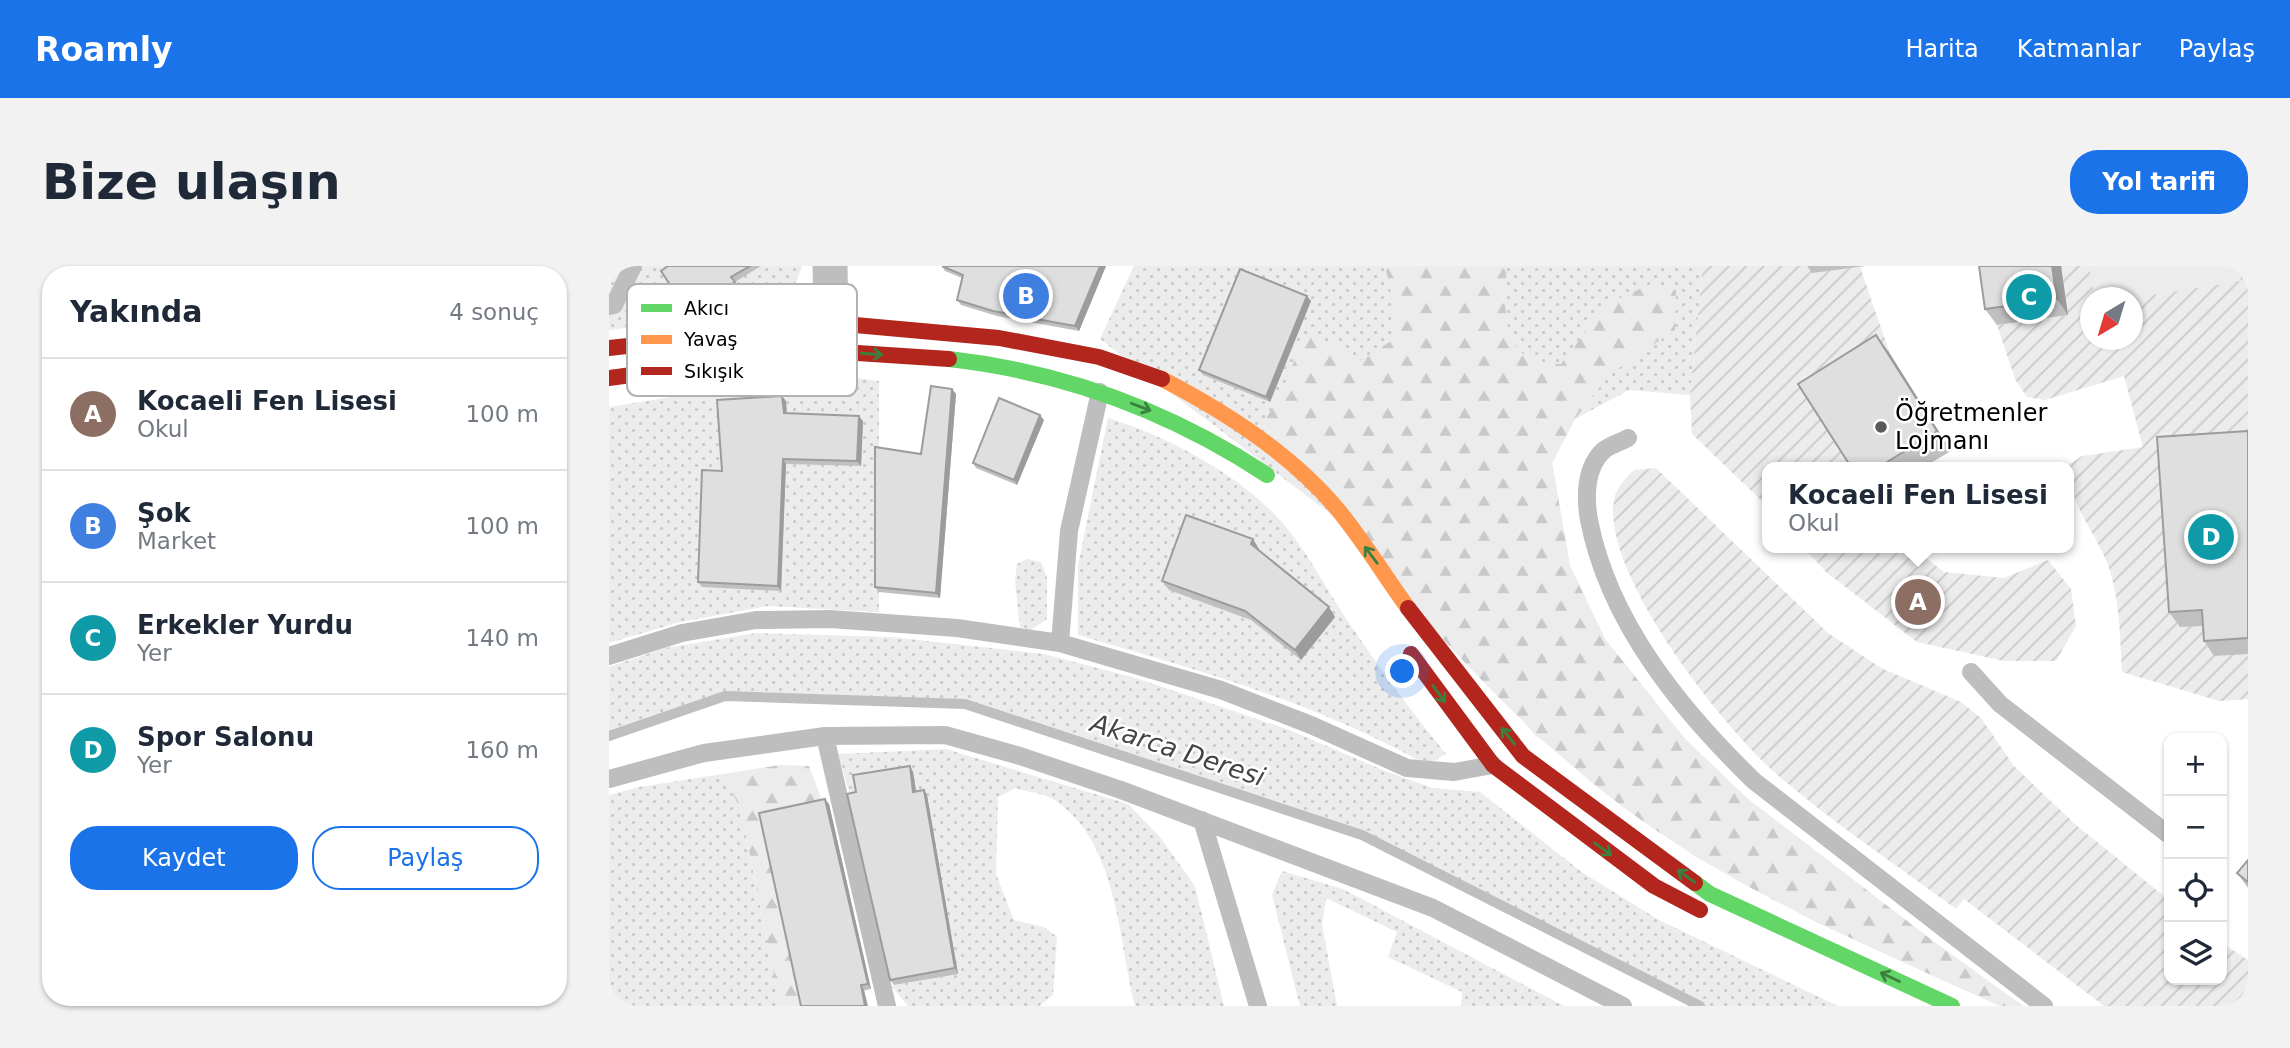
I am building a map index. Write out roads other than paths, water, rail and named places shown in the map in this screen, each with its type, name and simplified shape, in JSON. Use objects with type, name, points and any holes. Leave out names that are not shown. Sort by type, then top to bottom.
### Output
[{"type":"main road","points":[[857,337],[999,338],[1099,358],[1164,380],[1237,422],[1290,463],[1338,510],[1439,651],[1523,756],[1710,894],[1952,1006]]},
{"type":"main road","points":[[857,340],[990,362],[1100,392],[1165,416],[1214,440],[1278,484]]},
{"type":"main road","points":[[609,348],[627,347]]},
{"type":"main road","points":[[609,378],[627,375]]},
{"type":"main road","points":[[1398,635],[1493,765],[1654,886],[1711,916]]},
{"type":"street","points":[[829,266],[831,284]]},
{"type":"lane","points":[[609,306],[614,305],[633,266]]},
{"type":"lane","points":[[1060,643],[1069,531],[1100,392]]},
{"type":"lane","points":[[1628,438],[1604,450],[1588,474],[1587,507],[1595,552],[1622,612],[1646,653],[1678,698],[1713,741],[1754,781],[2045,1006]]},
{"type":"lane","points":[[609,656],[682,633],[756,620],[830,619],[957,628],[1060,643],[1221,690],[1311,724],[1407,768],[1454,772],[1493,765]]},
{"type":"lane","points":[[1971,672],[2000,704],[2164,831]]},
{"type":"lane","points":[[609,779],[704,753],[825,736],[945,735],[1020,756],[1202,820],[1433,908],[1623,1006]]},
{"type":"lane","points":[[825,736],[887,1006]]},
{"type":"lane","points":[[1202,820],[1258,1006]]},
{"type":"waterway","name":"Akarca Deresi","points":[[609,736],[725,696],[965,704],[1362,835],[1700,1006]]},
{"type":"place","name":"Şok","points":[[1026,296]]},
{"type":"place","name":"Erkekler Yurdu","points":[[2029,297]]},
{"type":"place","name":"Öğretmenler Lojmanı","points":[[1881,427]]},
{"type":"place","name":"Spor Salonu","points":[[2211,537]]},
{"type":"place","name":"Kocaeli Fen Lisesi","points":[[1918,602]]}]
